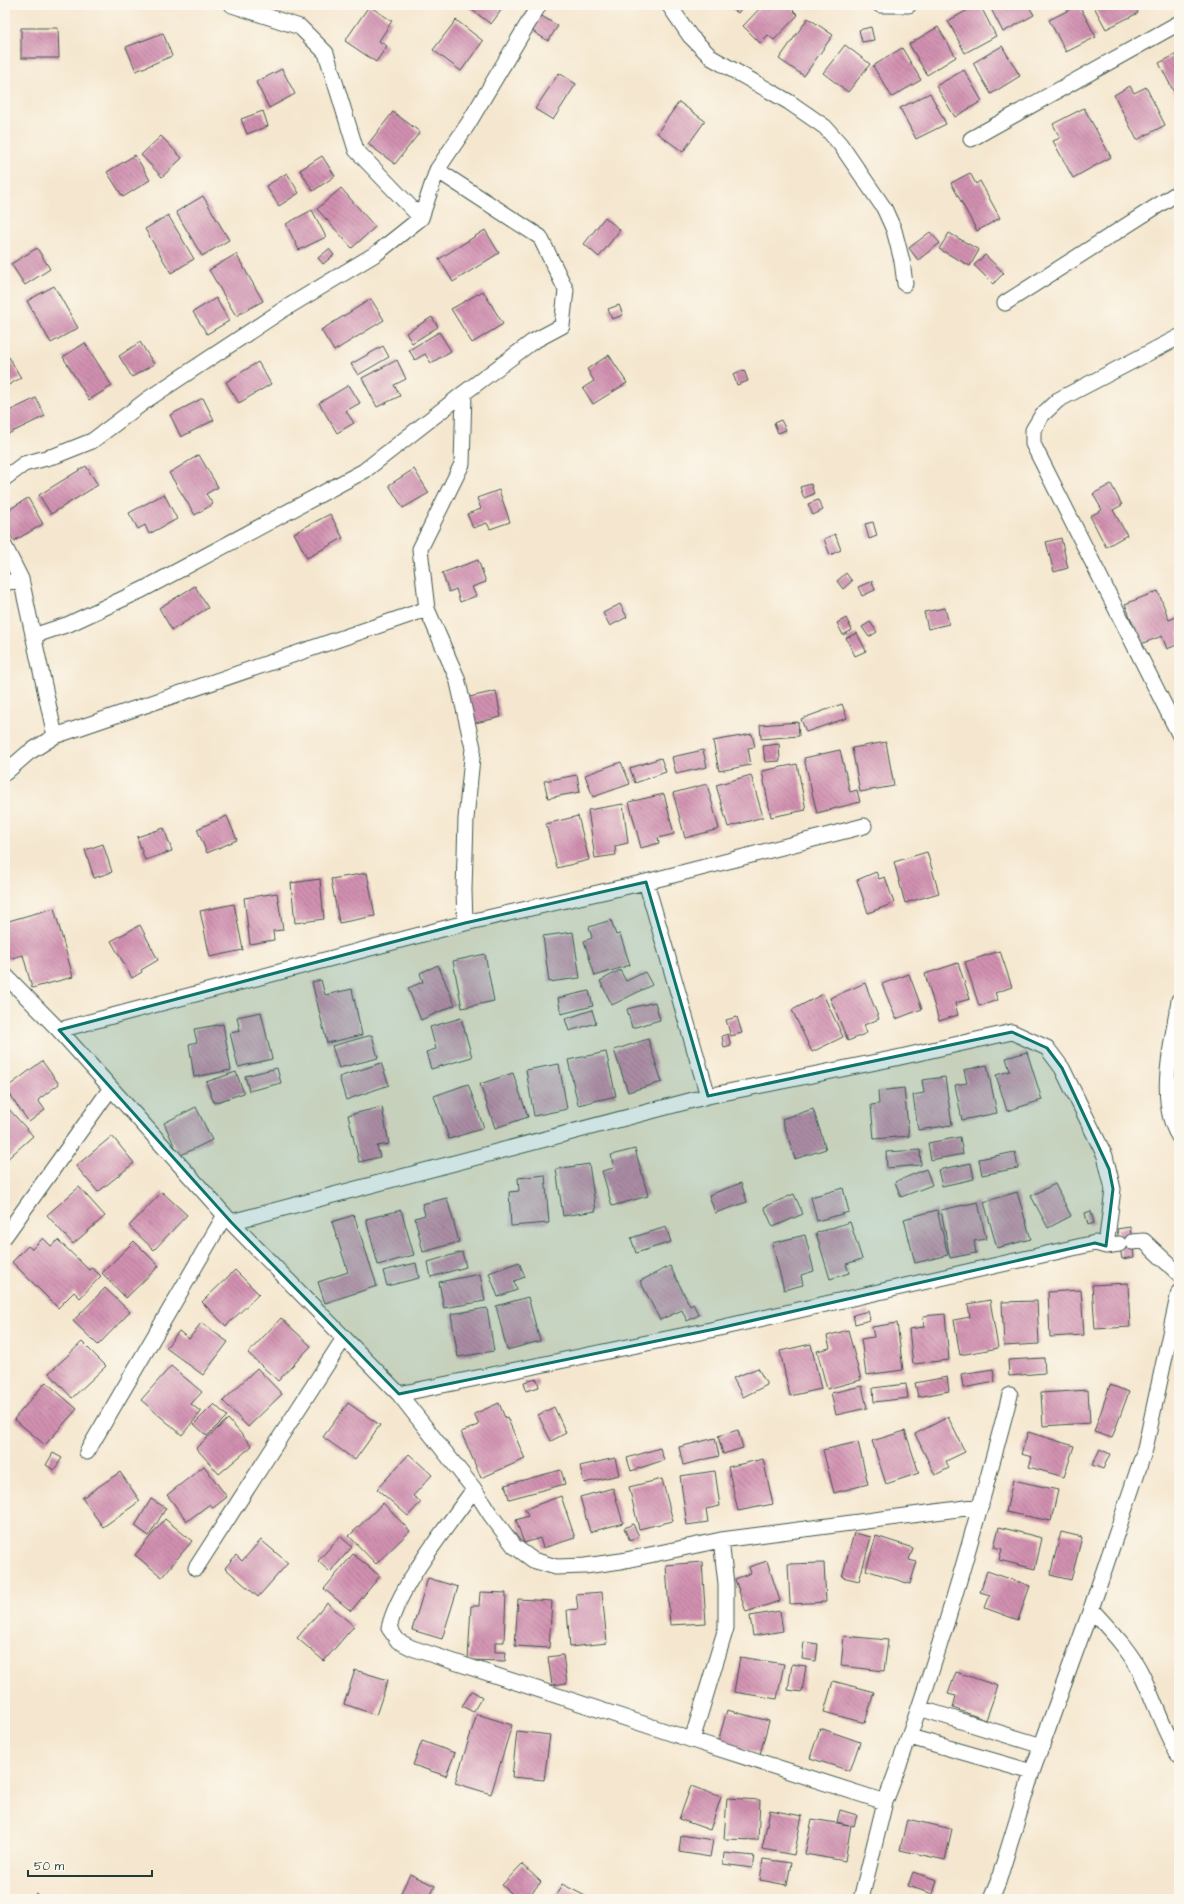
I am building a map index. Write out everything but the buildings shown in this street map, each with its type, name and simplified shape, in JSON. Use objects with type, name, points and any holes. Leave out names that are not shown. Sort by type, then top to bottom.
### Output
[{"type":"street","points":[[232,5],[300,27],[326,53],[356,150],[421,218]]},
{"type":"street","points":[[5,478],[24,464],[57,455],[92,441],[148,399],[281,311],[377,253],[421,218],[437,170],[468,124],[539,5]]},
{"type":"street","points":[[669,5],[690,36],[712,58],[789,102],[825,127],[840,144],[884,208],[894,230],[902,261],[905,284]]},
{"type":"street","points":[[880,5],[909,5]]},
{"type":"street","points":[[970,139],[1179,23]]},
{"type":"street","points":[[33,636],[69,624],[142,590],[364,472],[464,393],[532,342],[562,326],[566,290],[540,237],[437,170]]},
{"type":"street","points":[[1005,303],[1179,192]]},
{"type":"street","points":[[1179,337],[1058,400],[1042,415],[1033,430],[1033,444],[1179,734]]},
{"type":"street","points":[[464,393],[462,464],[420,549],[426,609],[457,678],[472,748],[466,819],[464,890],[465,923]]},
{"type":"street","points":[[5,547],[21,579],[55,736]]},
{"type":"street","points":[[5,583],[21,579]]},
{"type":"street","points":[[5,773],[28,753],[55,736],[426,609]]},
{"type":"street","points":[[59,1030],[465,923],[646,882],[864,826]]},
{"type":"street","points":[[646,882],[708,1096]]},
{"type":"street","points":[[5,975],[59,1030],[228,1218],[399,1394],[474,1489],[490,1514],[514,1546],[532,1560],[556,1568],[584,1566],[621,1561],[721,1540],[981,1506]]},
{"type":"street","points":[[1179,1000],[1167,1084],[1169,1110],[1179,1137]]},
{"type":"street","points":[[87,1452],[228,1218],[708,1096],[896,1058],[1012,1032],[1047,1048],[1062,1068],[1105,1156],[1113,1189],[1119,1244]]},
{"type":"street","points":[[5,1236],[111,1088]]},
{"type":"street","points":[[399,1394],[715,1329],[1096,1243],[1119,1244],[1144,1241],[1179,1274]]},
{"type":"street","points":[[991,1899],[998,1882],[1032,1772],[1091,1609],[1145,1449],[1179,1292]]},
{"type":"street","points":[[196,1568],[344,1338]]},
{"type":"street","points":[[861,1899],[884,1802],[910,1737],[919,1708],[981,1506],[1010,1395]]},
{"type":"street","points":[[474,1489],[416,1572],[392,1615],[389,1628],[398,1641],[412,1648],[884,1802]]},
{"type":"street","points":[[692,1740],[726,1628],[726,1584],[721,1540]]},
{"type":"street","points":[[1091,1609],[1117,1638],[1142,1674],[1167,1737],[1179,1756]]},
{"type":"street","points":[[919,1708],[1042,1746]]},
{"type":"street","points":[[910,1737],[1032,1772]]},
{"type":"highlighted area","points":[[646,882],[708,1096],[1012,1032],[1047,1048],[1062,1068],[1109,1169],[1113,1189],[1106,1246],[1095,1243],[715,1329],[399,1394],[231,1222],[59,1030],[465,923]]}]
